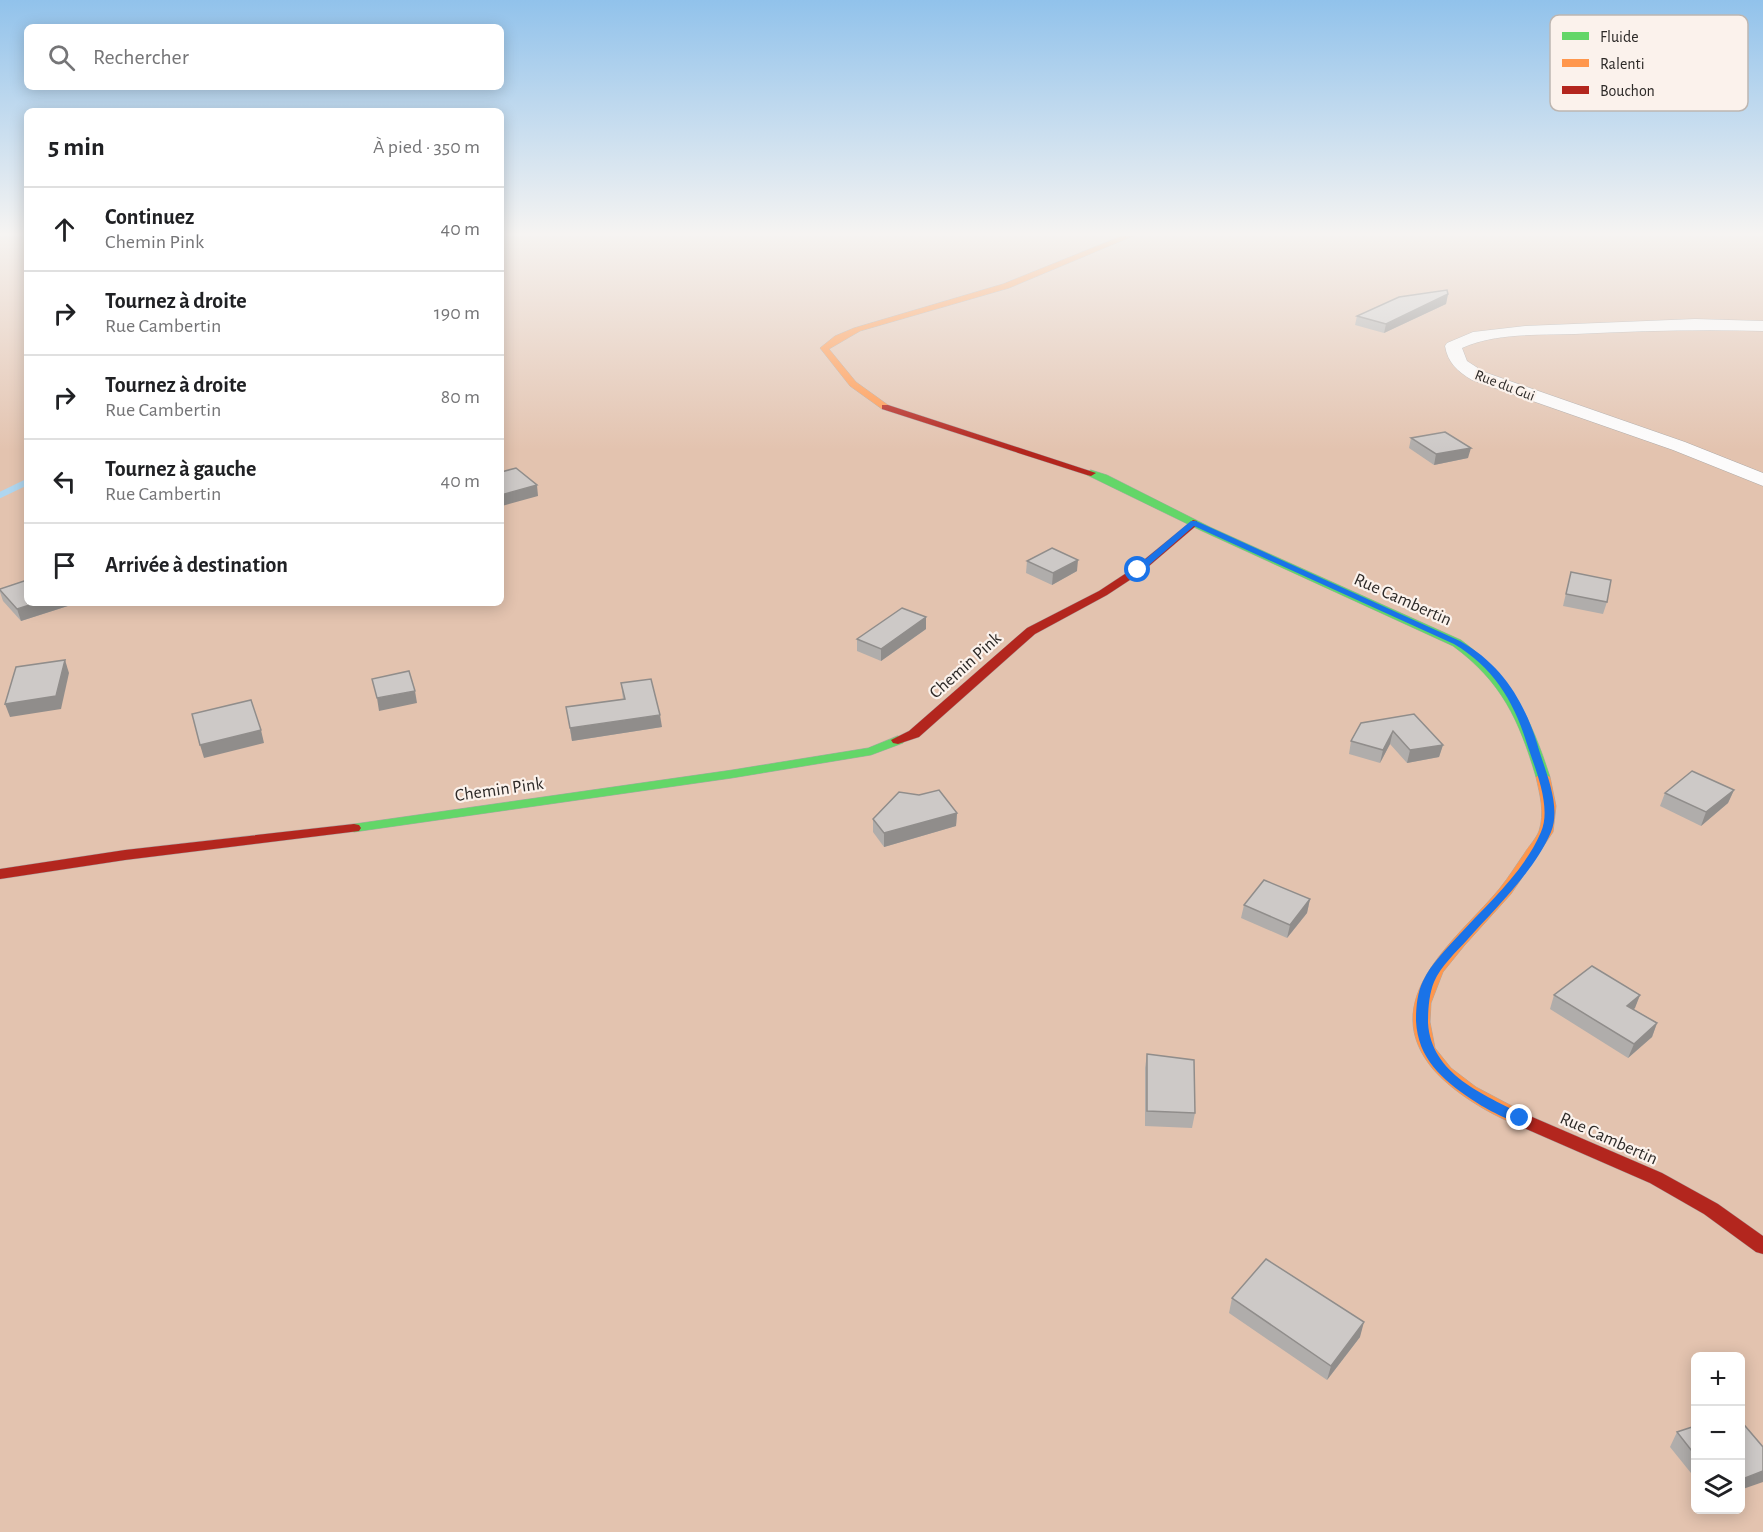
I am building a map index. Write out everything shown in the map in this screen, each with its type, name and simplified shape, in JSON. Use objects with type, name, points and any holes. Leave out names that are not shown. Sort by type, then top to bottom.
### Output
[{"type":"street","points":[[934,307],[861,328],[832,341],[824,348],[853,384],[879,404],[919,420],[1103,477],[1193,523]]},
{"type":"street","name":"Rue du Gui","points":[[1763,326],[1695,324],[1525,331],[1473,337],[1453,346],[1455,358],[1461,367],[1478,376],[1679,446],[1763,480]]},
{"type":"street","name":"Chemin Pink","points":[[0,874],[114,856],[305,835],[732,774],[871,751],[914,734],[1031,632],[1103,593],[1138,570],[1193,523]]},
{"type":"street","name":"Rue Cambertin","points":[[1193,523],[1457,643],[1480,658],[1507,685],[1526,724],[1543,781],[1549,804],[1547,831],[1518,877],[1445,957],[1428,982],[1422,1010],[1423,1036],[1428,1051],[1438,1066],[1454,1082],[1483,1101],[1656,1178],[1738,1227],[1763,1246]]},
{"type":"shaded area","points":[[0,307],[24,307],[24,606],[504,606],[504,307],[1763,307],[1763,1532],[0,1532]]},
{"type":"building","points":[[1376,307],[1420,307],[1386,324],[1357,316]]},
{"type":"building","points":[[1445,432],[1471,448],[1436,454],[1411,438]]},
{"type":"building","points":[[516,468],[537,485],[504,494],[504,471]]},
{"type":"building","points":[[1052,548],[1078,560],[1053,573],[1027,561]]},
{"type":"building","points":[[1571,572],[1611,580],[1607,602],[1566,594]]},
{"type":"building","points":[[24,581],[24,606],[26,606],[17,609],[0,589]]},
{"type":"building","points":[[902,608],[926,617],[881,649],[857,639]]},
{"type":"building","points":[[65,660],[56,696],[5,704],[16,667]]},
{"type":"building","points":[[409,671],[415,691],[377,698],[372,679]]},
{"type":"building","points":[[651,679],[660,715],[570,728],[566,707],[625,699],[621,683]]},
{"type":"building","points":[[251,700],[261,730],[200,745],[192,714]]},
{"type":"building","points":[[1414,714],[1443,745],[1410,750],[1393,731],[1383,750],[1351,741],[1361,723]]},
{"type":"building","points":[[1692,771],[1734,790],[1706,812],[1665,793]]},
{"type":"building","points":[[939,790],[957,813],[884,833],[873,819],[899,792],[919,795]]},
{"type":"building","points":[[1264,880],[1310,899],[1290,925],[1244,905]]},
{"type":"building","points":[[1592,966],[1640,995],[1627,1006],[1657,1023],[1634,1044],[1554,995]]},
{"type":"building","points":[[1147,1054],[1194,1060],[1195,1113],[1147,1111]]},
{"type":"building","points":[[1266,1259],[1364,1322],[1331,1366],[1232,1298]]},
{"type":"building","points":[[1745,1426],[1763,1447],[1763,1471],[1745,1478]]},
{"type":"building","points":[[1691,1427],[1691,1450],[1677,1432]]},
{"type":"waterway","points":[[0,495],[24,483]]},
{"type":"traffic: fast","points":[[1091,473],[1206,529],[1457,643],[1475,656],[1503,685],[1530,737],[1543,777]]},
{"type":"traffic: fast","points":[[354,828],[732,774],[871,751],[898,740]]},
{"type":"traffic: slow","points":[[885,407],[853,384],[824,348],[838,338],[857,330],[932,307]]},
{"type":"traffic: slow","points":[[1523,1120],[1470,1092],[1445,1073],[1427,1049],[1422,1022],[1423,1003],[1436,970],[1458,942],[1506,891],[1546,832],[1549,806],[1543,777]]},
{"type":"traffic: jam","points":[[885,407],[1091,473]]},
{"type":"traffic: jam","points":[[898,740],[914,734],[1031,631],[1103,593],[1138,570],[1193,523]]},
{"type":"traffic: jam","points":[[0,874],[125,855],[354,828]]},
{"type":"traffic: jam","points":[[1523,1120],[1656,1178],[1711,1209],[1763,1246]]},
{"type":"route","points":[[1138,570],[1193,523],[1457,643],[1473,652],[1507,685],[1526,724],[1543,781],[1549,804],[1547,831],[1518,877],[1495,905],[1445,957],[1428,982],[1422,1010],[1423,1036],[1428,1051],[1438,1066],[1454,1082],[1483,1101],[1520,1118]]}]
